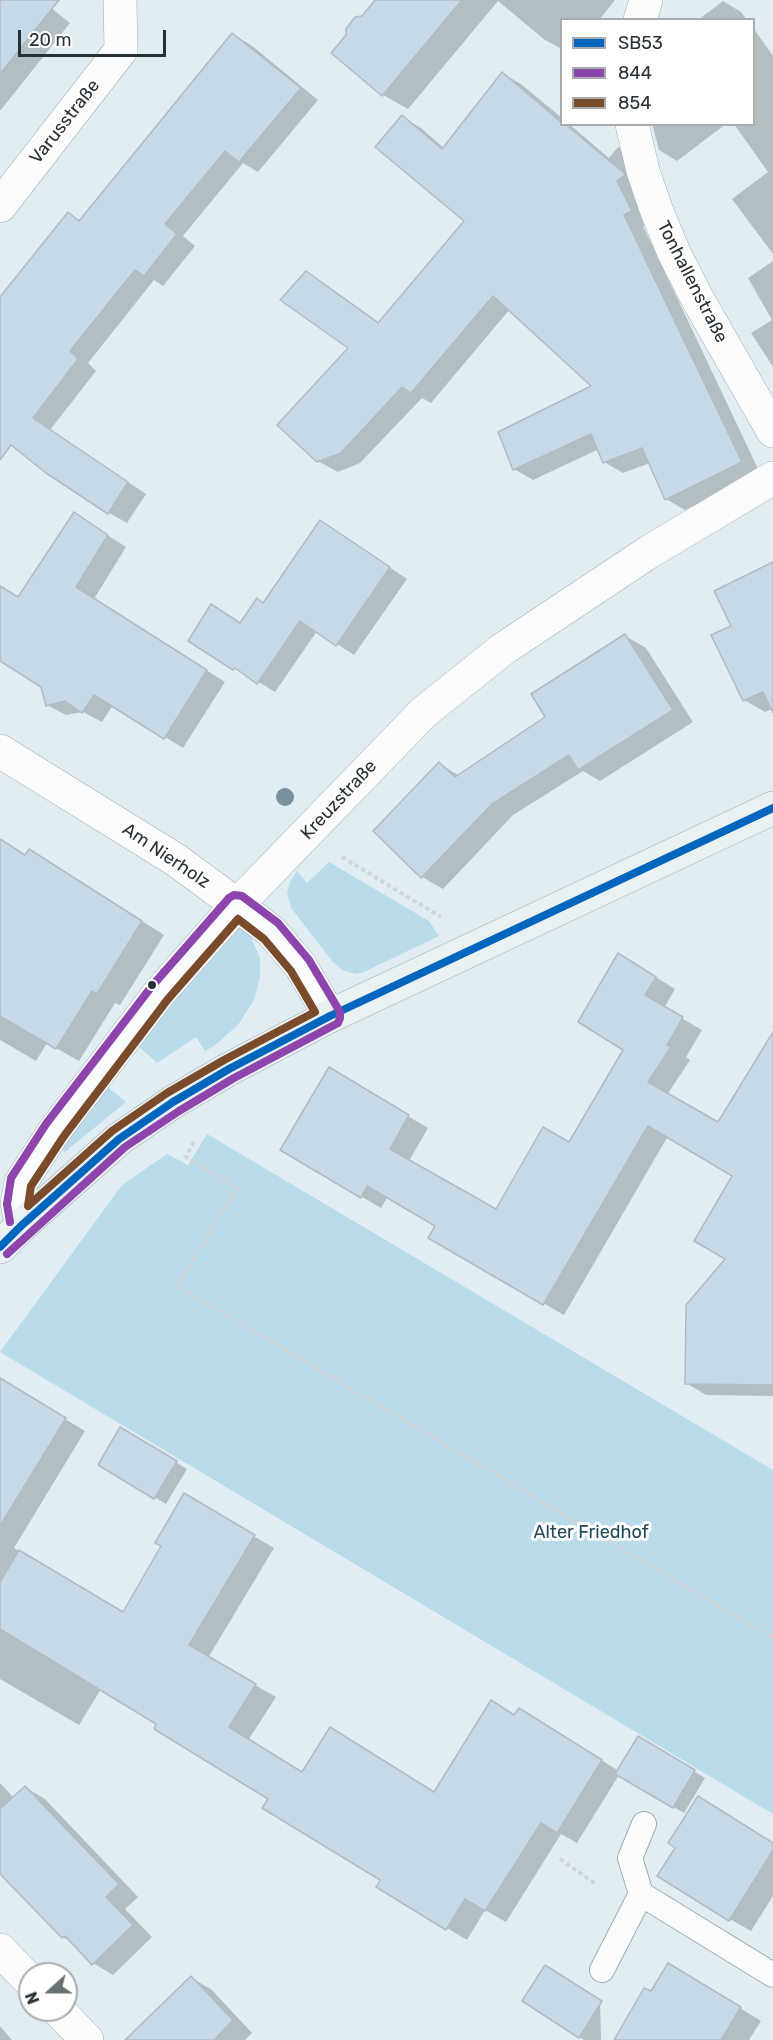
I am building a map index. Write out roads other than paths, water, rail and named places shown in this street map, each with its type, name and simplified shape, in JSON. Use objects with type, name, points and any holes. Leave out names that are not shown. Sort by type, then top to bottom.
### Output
[{"type":"main road","points":[[11,1236],[119,1139],[173,1102],[229,1069],[330,1016],[773,808]]},
{"type":"street","name":"Varusstraße","points":[[0,206],[121,50],[120,0]]},
{"type":"street","points":[[641,18],[646,0]]},
{"type":"street","name":"Tonhallenstraße","points":[[632,126],[646,180],[674,253],[773,431]]},
{"type":"street","name":"Kreuzstraße","points":[[11,1236],[21,1182],[55,1130],[160,992],[237,905],[424,712],[503,649],[649,552],[773,478]]},
{"type":"street","name":"Am Nierholz","points":[[0,751],[176,860],[271,931],[300,965],[330,1016]]},
{"type":"street","points":[[0,1950],[18,1969]]},
{"type":"street","points":[[70,2022],[87,2040]]},
{"type":"lane","points":[[644,1824],[630,1858],[641,1894],[773,1975]]},
{"type":"lane","points":[[602,1970],[641,1894]]},
{"type":"park label","name":"Alter Friedhof","points":[[591,1533]]}]
